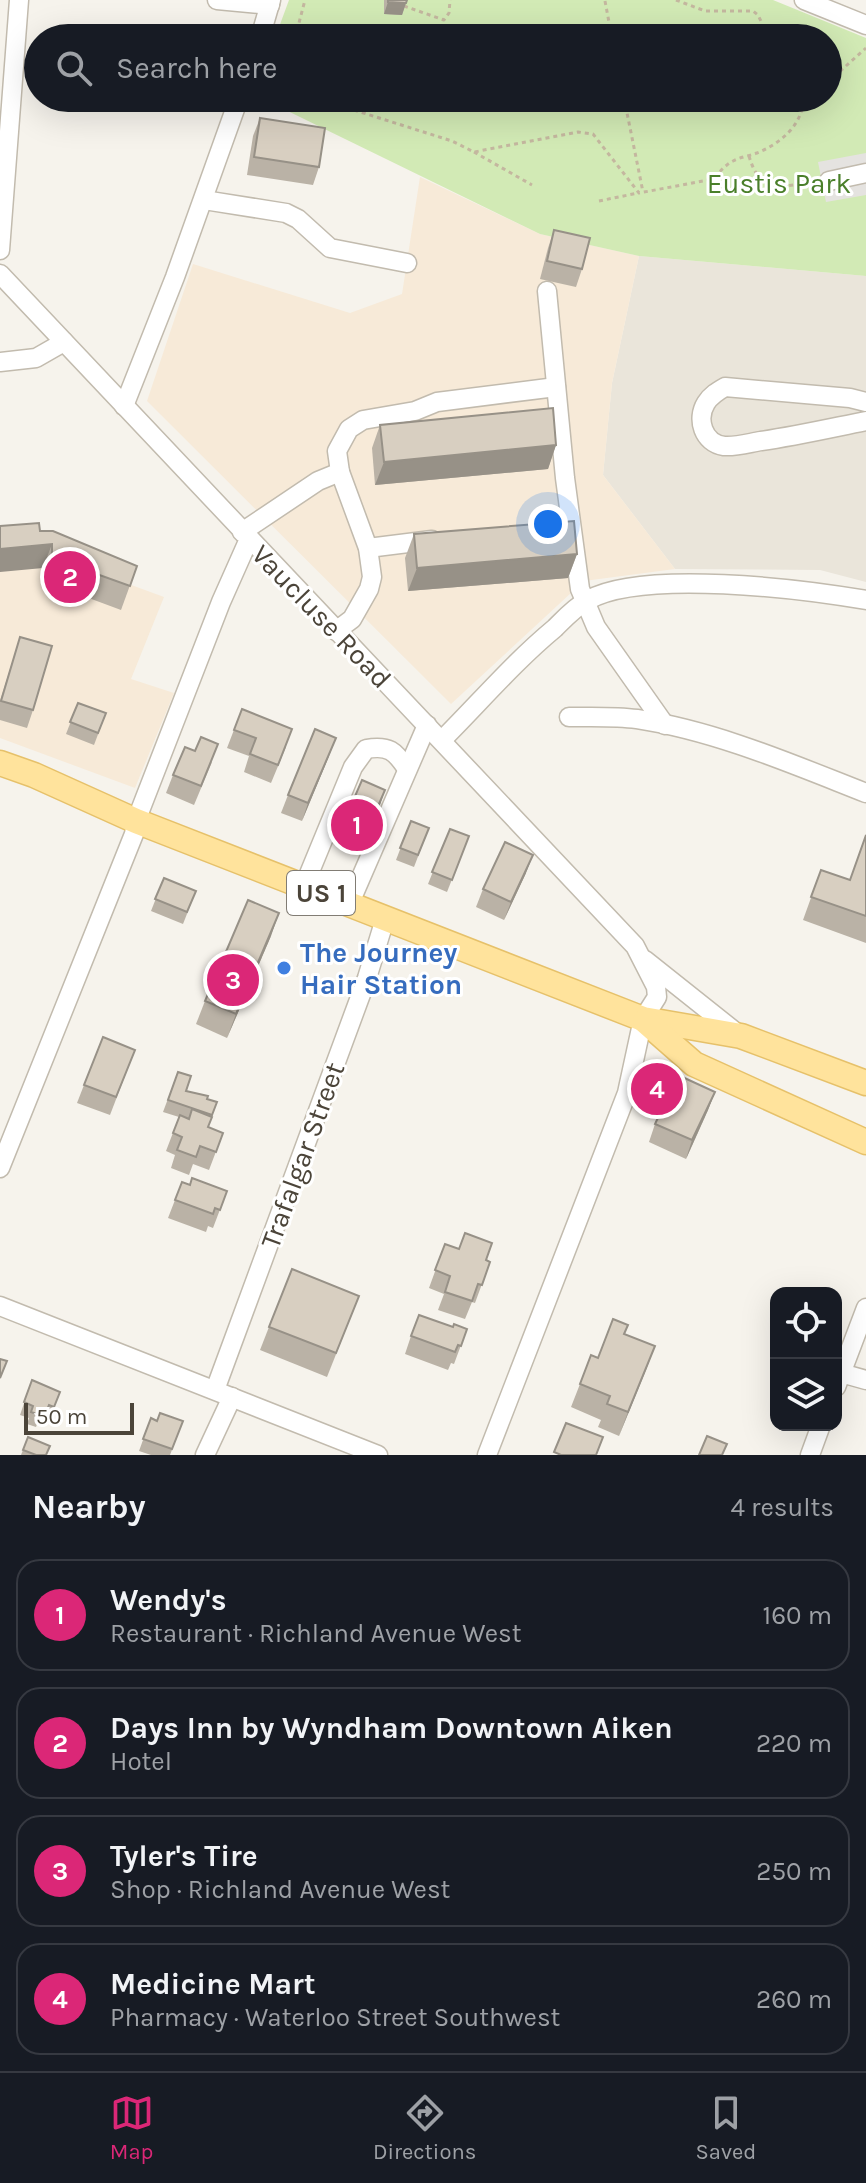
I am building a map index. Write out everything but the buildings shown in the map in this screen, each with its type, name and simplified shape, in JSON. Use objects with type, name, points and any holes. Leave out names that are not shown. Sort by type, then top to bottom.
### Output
[{"type":"main road","name":"US 1","points":[[0,763],[136,821],[643,1019],[745,1038],[866,1083]]},
{"type":"main road","name":"US 1","points":[[643,1019],[694,1064],[866,1142]]},
{"type":"main road","points":[[735,1083],[729,1072],[729,1058],[745,1038]]},
{"type":"street","points":[[0,250],[19,0]]},
{"type":"street","points":[[217,0],[271,2],[264,24]]},
{"type":"street","points":[[804,0],[866,25]]},
{"type":"street","points":[[124,406],[204,200],[234,112]]},
{"type":"street","points":[[829,181],[866,173]]},
{"type":"street","points":[[204,200],[286,213],[298,219],[330,248],[407,263]]},
{"type":"street","name":"Vaucluse Road","points":[[0,274],[245,536],[442,740],[635,946],[643,959]]},
{"type":"street","points":[[547,291],[556,387],[563,527],[583,603],[596,627],[665,725]]},
{"type":"street","points":[[0,362],[36,358],[64,342]]},
{"type":"street","points":[[336,631],[352,619],[369,589],[372,577],[368,548],[340,472],[337,451],[349,429],[363,420],[415,411],[437,402],[556,387]]},
{"type":"street","points":[[866,402],[725,387],[713,394],[704,405],[701,419],[705,435],[711,443],[723,446],[866,421]]},
{"type":"street","points":[[0,1168],[134,834],[136,821],[245,536],[318,481],[340,472]]},
{"type":"street","points":[[368,548],[453,538]]},
{"type":"street","points":[[442,740],[530,649],[583,603],[614,590],[667,585],[788,589],[866,600]]},
{"type":"street","points":[[569,717],[636,719],[665,725],[775,757],[866,793]]},
{"type":"street","points":[[349,905],[427,725]]},
{"type":"street","points":[[304,886],[353,767],[366,749],[378,747],[395,752],[407,769]]},
{"type":"street","name":"Trafalgar Street","points":[[205,1455],[385,919]]},
{"type":"street","points":[[487,1455],[627,1093],[643,1019],[657,997],[643,959]]},
{"type":"street","points":[[643,959],[745,1038]]},
{"type":"street","points":[[0,1306],[378,1455]]},
{"type":"street","points":[[842,1372],[866,1308]]},
{"type":"street","points":[[842,1380],[866,1380]]},
{"type":"street","points":[[810,1455],[819,1431]]},
{"type":"path","points":[[299,24],[305,0]]},
{"type":"path","points":[[402,5],[444,20],[449,13],[450,0]]},
{"type":"path","points":[[609,24],[604,2],[612,0]]},
{"type":"path","points":[[676,0],[705,11],[753,11],[762,24]]},
{"type":"path","points":[[842,69],[866,48]]},
{"type":"path","points":[[358,112],[452,141],[532,185]]},
{"type":"path","points":[[627,112],[641,193]]},
{"type":"path","points":[[599,201],[708,180],[717,176],[730,162],[768,148],[798,123],[803,112]]},
{"type":"path","points":[[474,152],[586,132],[599,139],[641,193]]},
{"type":"path","points":[[749,156],[754,172],[769,185],[780,187],[829,181]]},
{"type":"shaded area","points":[[866,153],[866,195],[826,202],[818,162]]},
{"type":"shaded area","points":[[420,177],[540,234],[639,256],[612,383],[603,475],[675,569],[584,581],[451,704],[147,401],[193,264],[350,313],[402,294]]},
{"type":"shaded area","points":[[639,256],[866,276],[866,582],[820,570],[675,569],[603,475],[612,383]]},
{"type":"shaded area","points":[[18,529],[85,568],[164,597],[131,679],[174,693],[135,788],[0,738],[0,530]]},
{"type":"green space","name":"Eustis Park","points":[[289,0],[773,0],[832,24],[280,24]]},
{"type":"green space","name":"Eustis Park","points":[[842,28],[866,38],[866,276],[639,256],[540,234],[290,112],[842,112]]},
{"type":"place","name":"Days Inn by Wyndham Downtown Aiken","points":[[70,577]]},
{"type":"place","name":"Wendy's","points":[[357,825]]},
{"type":"place","name":"The Journey Hair Station","points":[[284,968]]},
{"type":"place","name":"Tyler's Tire","points":[[233,980]]},
{"type":"place","name":"Medicine Mart","points":[[657,1089]]}]
